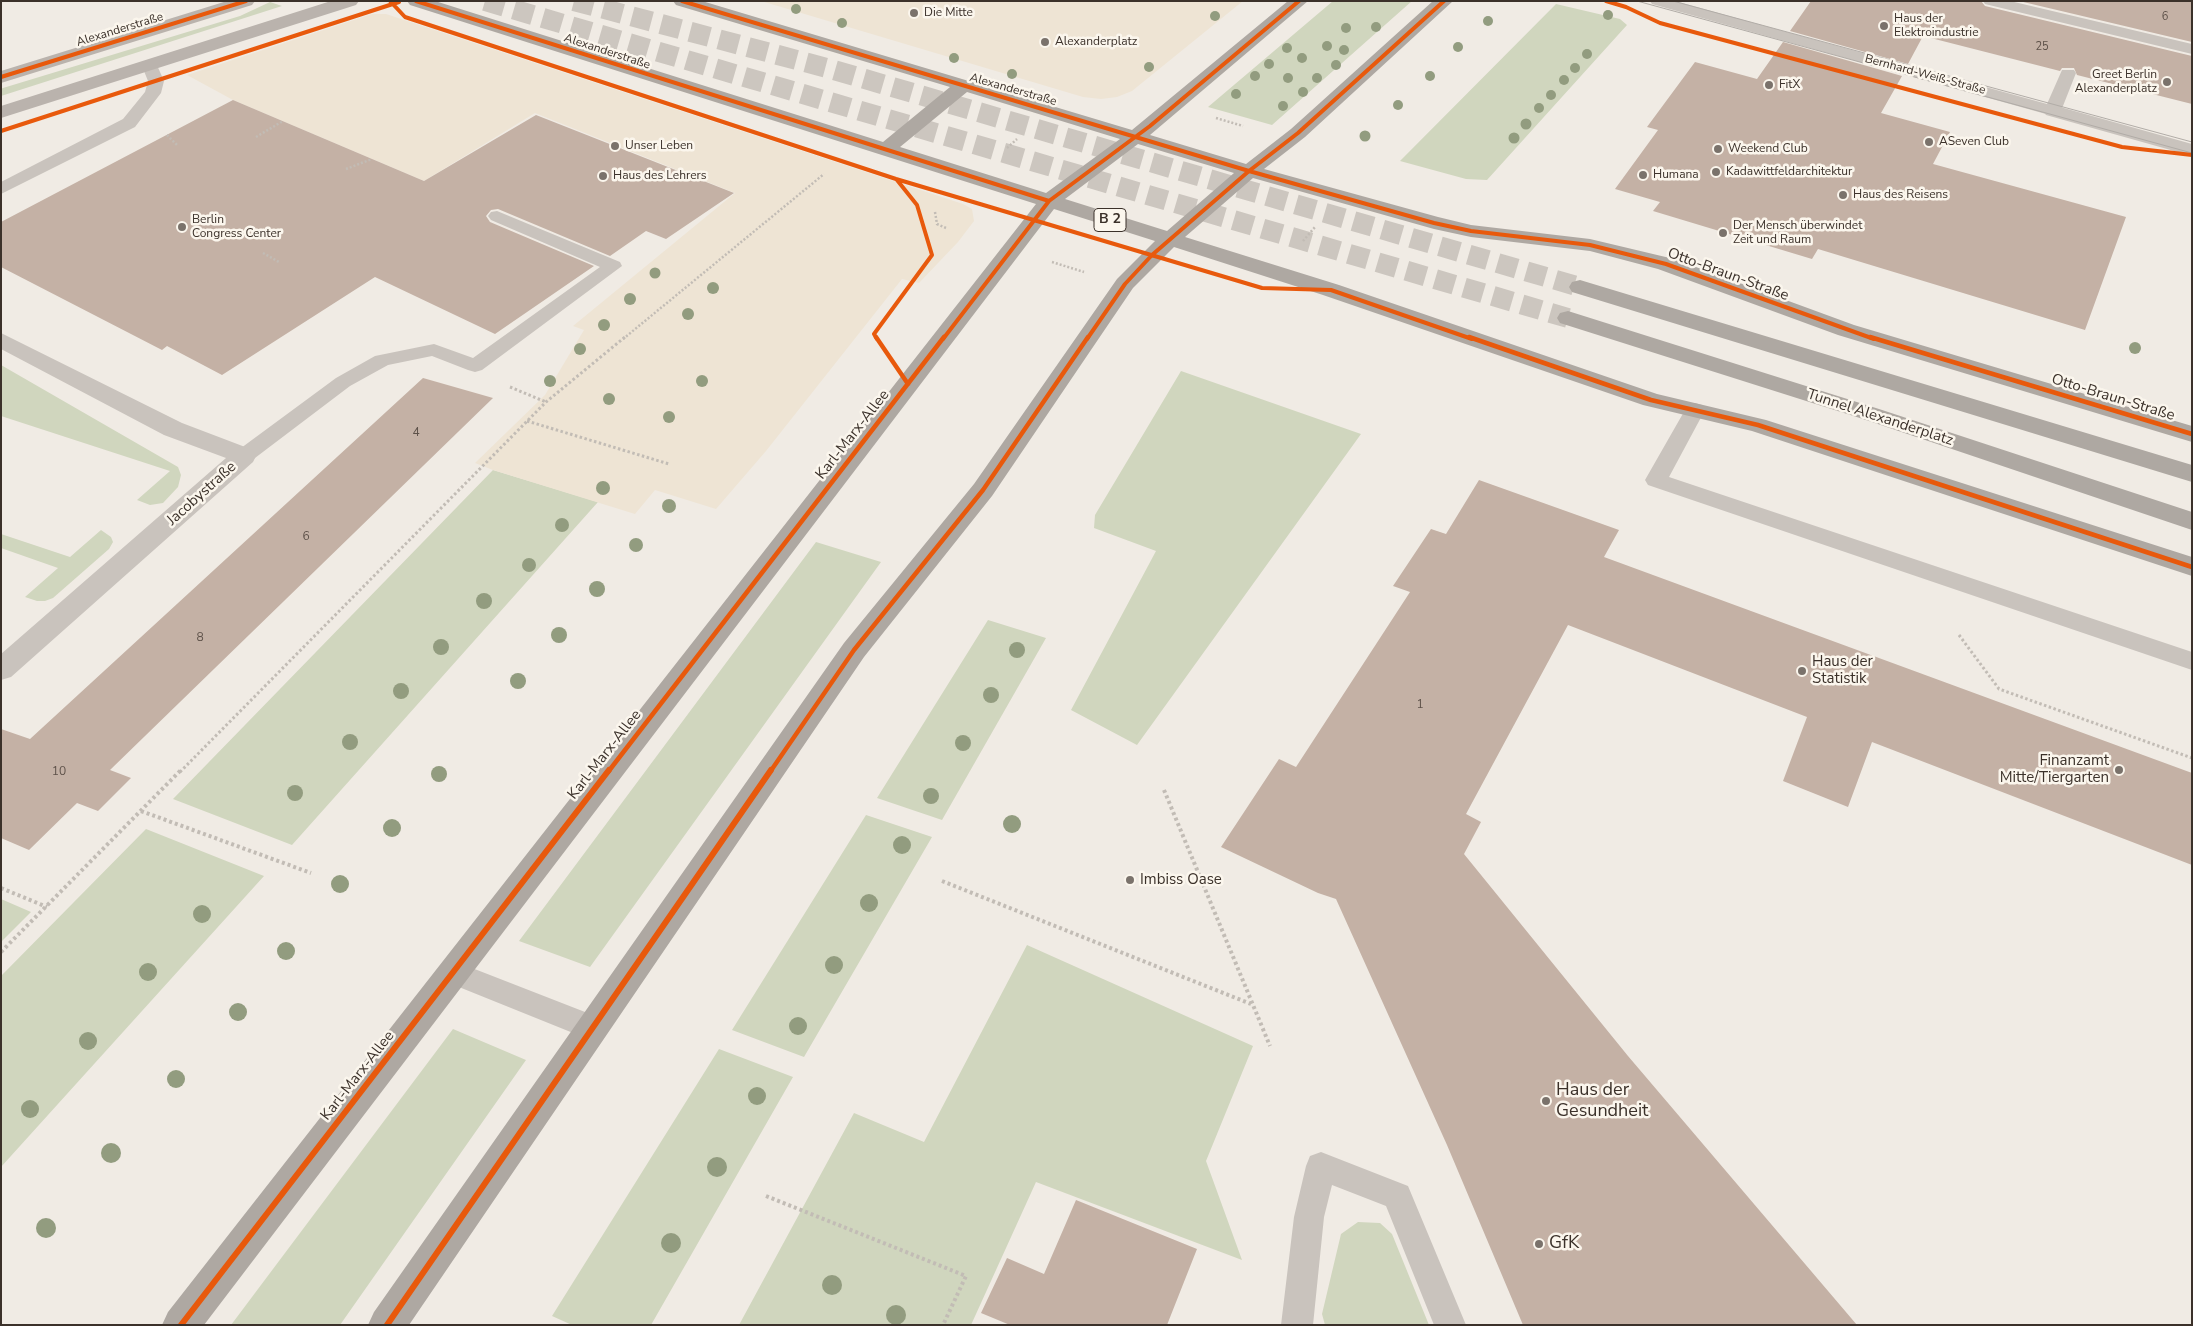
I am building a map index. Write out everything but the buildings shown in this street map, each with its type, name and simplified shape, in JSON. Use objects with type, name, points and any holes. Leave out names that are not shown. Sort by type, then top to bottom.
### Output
[{"type":"main road","name":"Alexanderstraße","points":[[1,77],[246,1]]},
{"type":"main road","points":[[1,112],[350,1]]},
{"type":"main road","name":"Alexanderstraße","points":[[416,1],[1170,240]]},
{"type":"main road","name":"Alexanderstraße","points":[[682,1],[1249,171]]},
{"type":"main road","points":[[1136,137],[1299,1]]},
{"type":"main road","points":[[387,1325],[854,650],[983,490],[1113,300],[1152,256],[1249,171],[1298,132],[1444,1]]},
{"type":"main road","points":[[885,150],[963,86]]},
{"type":"main road","name":"Karl-Marx-Allee","points":[[182,1325],[1049,201],[1136,137]]},
{"type":"main road","name":"Otto-Braun-Straße","points":[[1249,171],[1434,223],[1471,231],[1590,245],[1625,252],[1730,286],[1846,330],[2192,434]]},
{"type":"main road","name":"B 2","points":[[1170,240],[1331,290],[1651,400],[1758,424],[2192,567]]},
{"type":"main road","points":[[1580,287],[2192,474]]},
{"type":"main road","name":"Tunnel Alexanderplatz","points":[[1568,318],[1749,375],[2192,521]]},
{"type":"street","name":"Bernhard-Weiß-Straße","points":[[2053,112],[2192,150]]},
{"type":"street","name":"Jacobystraße","points":[[1,340],[173,429],[244,456],[1,670]]},
{"type":"lane","name":"Bernhard-Weiß-Straße","points":[[1657,1],[2053,112]]},
{"type":"lane","points":[[1990,1],[2085,31],[2192,50]]},
{"type":"lane","points":[[1,189],[129,123],[153,93],[156,81],[150,66]]},
{"type":"lane","points":[[2053,112],[2068,73]]},
{"type":"lane","points":[[244,456],[343,382],[382,360],[434,350],[475,366],[613,266],[497,216]]},
{"type":"lane","points":[[1695,410],[1656,480],[2192,660]]},
{"type":"lane","points":[[454,973],[593,1028]]},
{"type":"lane","points":[[1297,1325],[1309,1216],[1321,1166],[1397,1196],[1450,1325]]},
{"type":"path","points":[[1210,116],[1245,127]]},
{"type":"path","points":[[256,137],[283,121]]},
{"type":"path","points":[[167,134],[178,146]]},
{"type":"path","points":[[346,168],[372,159]]},
{"type":"path","points":[[1,952],[546,402],[824,174]]},
{"type":"path","points":[[936,212],[937,224],[946,228]]},
{"type":"path","points":[[1299,246],[1316,226]]},
{"type":"path","points":[[263,253],[279,262]]},
{"type":"path","points":[[1050,262],[1088,273]]},
{"type":"path","points":[[528,421],[669,464]]},
{"type":"path","points":[[1959,635],[1999,689],[2192,758]]},
{"type":"path","points":[[1164,790],[1270,1046]]},
{"type":"path","points":[[141,811],[311,873]]},
{"type":"path","points":[[942,881],[1251,1004]]},
{"type":"path","points":[[1,888],[47,907]]},
{"type":"path","points":[[766,1196],[966,1276],[943,1325]]},
{"type":"green space","points":[[1333,1],[1412,1],[1272,125],[1208,107]]},
{"type":"green space","points":[[270,2],[282,6],[1,96],[1,89],[3,88],[240,16]]},
{"type":"green space","points":[[1556,4],[1620,19],[1627,25],[1487,180],[1466,179],[1400,161]]},
{"type":"green space","points":[[1,365],[178,467],[181,475],[178,487],[163,503],[150,505],[137,500],[170,471],[1,416]]},
{"type":"green space","points":[[1181,371],[1361,434],[1137,745],[1071,710],[1156,551],[1094,528],[1095,515]]},
{"type":"green space","points":[[493,470],[598,502],[292,845],[173,799]]},
{"type":"green space","points":[[101,530],[111,537],[113,542],[109,549],[53,598],[45,601],[37,601],[25,597],[58,568],[1,548],[1,534],[70,557]]},
{"type":"green space","points":[[816,542],[881,562],[590,967],[519,941]]},
{"type":"green space","points":[[988,620],[1046,638],[942,820],[877,798]]},
{"type":"green space","points":[[866,815],[932,837],[804,1057],[732,1030]]},
{"type":"green space","points":[[146,829],[264,876],[1,1167],[1,976]]},
{"type":"green space","points":[[1,899],[31,912],[1,942]]},
{"type":"green space","points":[[1027,945],[1253,1046],[1206,1161],[1242,1260],[1036,1182],[971,1325],[739,1325],[854,1113],[924,1142]]},
{"type":"green space","points":[[453,1029],[526,1060],[340,1325],[231,1325]]},
{"type":"green space","points":[[719,1049],[793,1077],[651,1325],[572,1325],[552,1316]]},
{"type":"green space","points":[[1358,1222],[1380,1223],[1392,1234],[1429,1325],[1325,1325],[1322,1314],[1341,1234]]},
{"type":"shaded area","name":"Alexanderplatz","points":[[761,1],[1243,1],[1132,91],[1117,97],[1101,99],[1083,97]]},
{"type":"shaded area","points":[[372,14],[386,14],[963,204],[972,209],[974,221],[958,242],[919,283],[902,279],[766,451],[716,509],[655,490],[635,514],[493,470],[475,463],[545,395],[584,330],[573,326],[735,193],[535,113],[424,181],[233,100],[187,75]]},
{"type":"tunnel","points":[[485,1],[1568,318]]},
{"type":"tunnel","points":[[574,1],[827,68],[1580,287]]},
{"type":"tram line","points":[[1637,1],[2192,153]]},
{"type":"tram line","points":[[1673,1],[2192,142]]},
{"type":"cycle path","points":[[1,77],[246,1]]},
{"type":"cycle path","points":[[390,1],[405,17],[896,179],[1262,288],[1331,290],[1651,400],[1758,425],[2192,567]]},
{"type":"cycle path","points":[[416,1],[1049,201]]},
{"type":"cycle path","points":[[682,1],[1249,171],[1434,223],[1471,231],[1590,245],[1666,264],[1846,330],[2192,434]]},
{"type":"cycle path","points":[[181,1325],[1049,201],[1150,126],[1299,1]]},
{"type":"cycle path","points":[[387,1325],[854,650],[983,490],[1125,284],[1152,255],[1249,171],[1298,133],[1444,1]]},
{"type":"cycle path","points":[[1606,1],[1626,7],[1660,23],[2122,147],[2192,155]]},
{"type":"cycle path","points":[[1,131],[399,2]]},
{"type":"cycle path","points":[[897,180],[917,205],[932,255],[874,334],[908,384]]},
{"type":"place","name":"Die Mitte","points":[[914,13]]},
{"type":"place","name":"Haus der Elektroindustrie","points":[[1884,26]]},
{"type":"place","name":"Alexanderplatz","points":[[1045,42]]},
{"type":"place","name":"Greet Berlin Alexanderplatz","points":[[2167,82]]},
{"type":"place","name":"FitX","points":[[1769,85]]},
{"type":"place","name":"ASeven Club","points":[[1929,142]]},
{"type":"place","name":"Unser Leben","points":[[615,146]]},
{"type":"place","name":"Weekend Club","points":[[1718,149]]},
{"type":"place","name":"Kadawittfeldarchitektur","points":[[1716,172]]},
{"type":"place","name":"Humana","points":[[1643,175]]},
{"type":"place","name":"Haus des Lehrers","points":[[603,176]]},
{"type":"place","name":"Haus des Reisens","points":[[1843,195]]},
{"type":"place","name":"Berlin Congress Center","points":[[182,227]]},
{"type":"place","name":"Der Mensch überwindet Zeit und Raum","points":[[1723,233]]},
{"type":"place","name":"Haus der Statistik","points":[[1802,671]]},
{"type":"place","name":"Finanzamt Mitte/Tiergarten","points":[[2119,770]]},
{"type":"place","name":"Imbiss Oase","points":[[1130,880]]},
{"type":"place","name":"Haus der Gesundheit","points":[[1546,1101]]},
{"type":"place","name":"GfK","points":[[1539,1244]]}]
